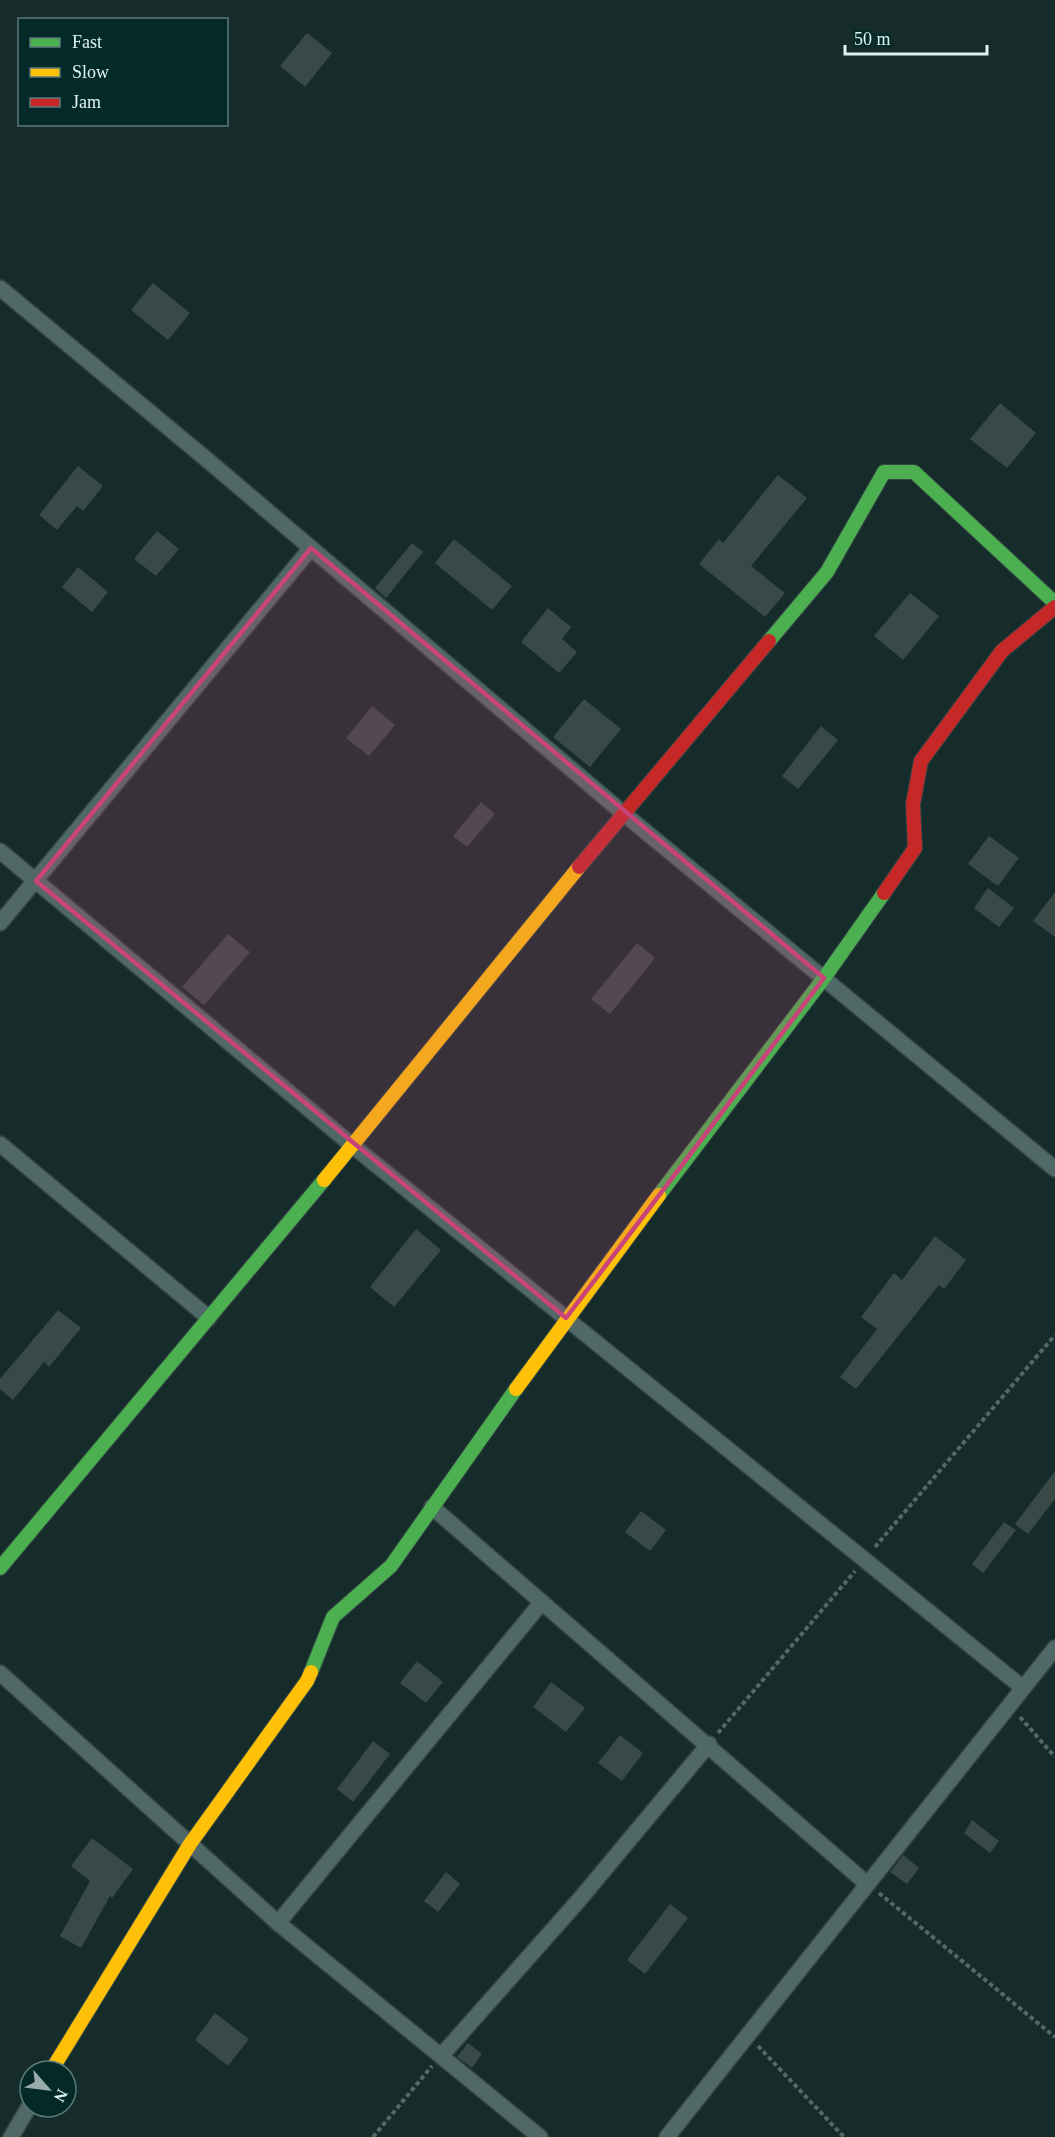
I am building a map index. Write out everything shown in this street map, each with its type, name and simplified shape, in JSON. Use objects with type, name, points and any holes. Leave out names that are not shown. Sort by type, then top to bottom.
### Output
[{"type":"street","points":[[0,288],[623,813],[1055,1169]]},
{"type":"street","points":[[0,1568],[353,1146],[623,813],[827,572],[884,472],[914,472],[1055,605],[1002,651],[921,761],[913,804],[915,848],[824,978],[566,1318],[391,1566],[333,1617],[307,1681],[190,1844],[58,2059]]},
{"type":"street","points":[[0,923],[311,548]]},
{"type":"street","points":[[0,851],[353,1146],[1023,1688]]},
{"type":"street","points":[[0,1144],[209,1318]]},
{"type":"street","points":[[432,1507],[709,1744],[866,1883]]},
{"type":"street","points":[[278,1923],[542,1602]]},
{"type":"street","points":[[667,2137],[866,1883],[1055,1648]]},
{"type":"street","points":[[0,1673],[278,1923],[540,2137]]},
{"type":"street","points":[[441,2056],[580,1899],[709,1744]]},
{"type":"street","points":[[11,2137],[22,2119]]},
{"type":"path","points":[[709,1744],[1055,1335]]},
{"type":"path","points":[[1010,1705],[1055,1757]]},
{"type":"path","points":[[866,1883],[1055,2037]]},
{"type":"path","points":[[747,2035],[844,2137]]},
{"type":"path","points":[[372,2137],[441,2056]]},
{"type":"highlighted area","points":[[311,548],[824,978],[566,1318],[36,881]]},
{"type":"building","points":[[307,33],[332,53],[305,87],[280,66]]},
{"type":"building","points":[[153,283],[190,313],[168,340],[131,310]]},
{"type":"building","points":[[1000,403],[1036,433],[1007,468],[970,439]]},
{"type":"building","points":[[78,466],[103,486],[83,511],[77,506],[57,530],[39,515]]},
{"type":"building","points":[[778,475],[807,498],[751,566],[785,593],[765,617],[699,564],[719,539],[723,543]]},
{"type":"building","points":[[157,531],[179,549],[156,576],[134,559]]},
{"type":"building","points":[[454,539],[512,586],[492,610],[435,563]]},
{"type":"building","points":[[412,543],[423,552],[386,598],[375,588]]},
{"type":"building","points":[[78,567],[108,592],[92,612],[62,587]]},
{"type":"building","points":[[910,593],[939,616],[903,660],[874,636]]},
{"type":"building","points":[[548,608],[571,627],[562,639],[577,652],[559,673],[521,642]]},
{"type":"building","points":[[584,699],[621,729],[590,767],[553,737]]},
{"type":"building","points":[[372,706],[395,725],[369,756],[346,738]]},
{"type":"building","points":[[821,726],[838,740],[798,789],[782,776]]},
{"type":"building","points":[[481,802],[495,814],[467,847],[453,836]]},
{"type":"building","points":[[989,836],[1019,858],[998,886],[968,864]]},
{"type":"building","points":[[988,888],[1014,908],[999,927],[974,908]]},
{"type":"building","points":[[1055,892],[1055,937],[1033,921]]},
{"type":"building","points":[[228,934],[250,952],[204,1005],[182,987]]},
{"type":"building","points":[[637,943],[655,958],[610,1014],[591,999]]},
{"type":"building","points":[[416,1229],[441,1250],[394,1307],[370,1287]]},
{"type":"building","points":[[935,1236],[966,1260],[944,1289],[939,1285],[856,1389],[840,1377],[877,1329],[861,1317],[894,1273],[902,1280]]},
{"type":"building","points":[[58,1310],[81,1328],[49,1367],[44,1362],[13,1400],[0,1389],[0,1379]]},
{"type":"building","points":[[1055,1471],[1055,1499],[1028,1534],[1015,1524]]},
{"type":"building","points":[[641,1511],[666,1530],[650,1551],[625,1532]]},
{"type":"building","points":[[1004,1522],[1016,1530],[983,1573],[972,1564]]},
{"type":"building","points":[[417,1661],[443,1682],[426,1703],[400,1683]]},
{"type":"building","points":[[551,1682],[585,1708],[566,1732],[533,1707]]},
{"type":"building","points":[[620,1735],[643,1753],[622,1781],[598,1763]]},
{"type":"building","points":[[373,1741],[390,1754],[353,1802],[337,1789]]},
{"type":"building","points":[[972,1820],[999,1841],[990,1853],[964,1833]]},
{"type":"building","points":[[92,1838],[133,1869],[112,1898],[110,1896],[81,1948],[60,1936],[90,1881],[71,1866]]},
{"type":"building","points":[[903,1855],[919,1868],[907,1884],[890,1872]]},
{"type":"building","points":[[446,1872],[460,1884],[438,1912],[424,1901]]},
{"type":"building","points":[[670,1904],[688,1918],[645,1974],[627,1960]]},
{"type":"building","points":[[215,2013],[249,2039],[228,2066],[195,2040]]},
{"type":"building","points":[[468,2043],[482,2054],[472,2068],[457,2057]]},
{"type":"traffic: fast","points":[[769,641],[827,572],[884,472],[914,472],[1055,603]]},
{"type":"traffic: fast","points":[[659,1195],[824,978],[884,893]]},
{"type":"traffic: fast","points":[[0,1568],[324,1180]]},
{"type":"traffic: fast","points":[[311,1672],[333,1617],[391,1566],[516,1389]]},
{"type":"traffic: slow","points":[[324,1180],[579,867]]},
{"type":"traffic: slow","points":[[516,1389],[659,1195]]},
{"type":"traffic: slow","points":[[58,2059],[190,1844],[307,1681],[311,1672]]},
{"type":"traffic: jam","points":[[884,893],[915,848],[913,804],[921,761],[1002,651],[1055,607]]},
{"type":"traffic: jam","points":[[579,867],[769,641]]}]
